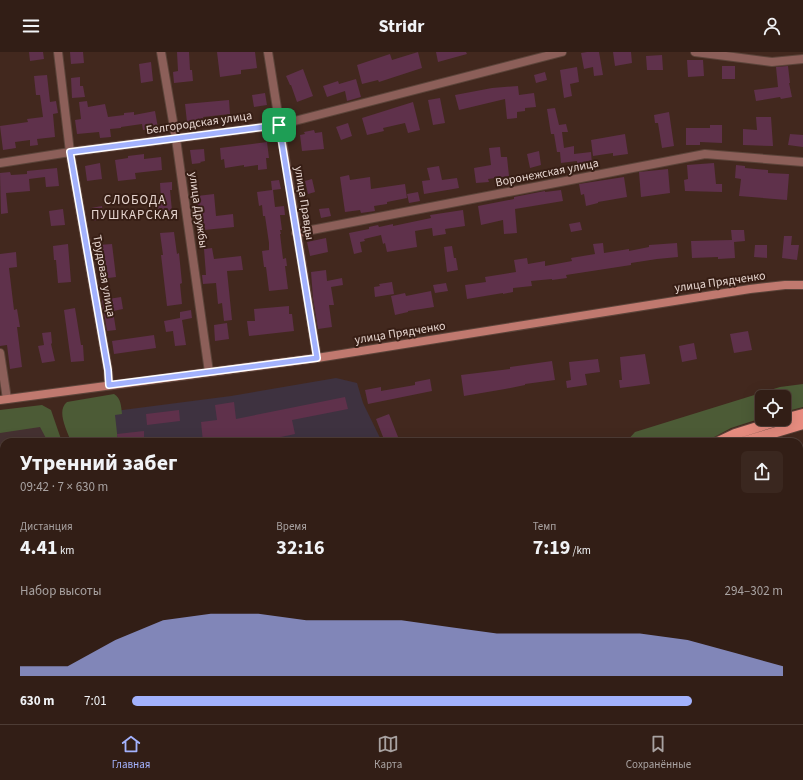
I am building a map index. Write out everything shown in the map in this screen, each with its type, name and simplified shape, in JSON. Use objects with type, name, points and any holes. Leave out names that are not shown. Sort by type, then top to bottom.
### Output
[{"type":"main road","name":"улица Прядченко","points":[[4,399],[317,358],[750,289],[785,285],[803,285]]},
{"type":"main road","points":[[791,417],[803,414]]},
{"type":"main road","points":[[756,438],[803,424]]},
{"type":"main road","points":[[726,438],[761,426]]},
{"type":"street","name":"Трудовая улица","points":[[58,52],[70,152],[107,362],[109,385]]},
{"type":"street","name":"улица Дружбы","points":[[161,52],[176,139],[209,372]]},
{"type":"street","name":"улица Правды","points":[[268,52],[317,358]]},
{"type":"street","name":"Белгородская улица","points":[[0,163],[70,152],[279,125],[562,52]]},
{"type":"street","points":[[695,52],[772,62],[803,59]]},
{"type":"street","name":"Воронежская улица","points":[[296,234],[705,154],[803,162]]},
{"type":"street","points":[[0,353],[4,399]]},
{"type":"shaded area","points":[[336,378],[357,383],[363,403],[380,438],[101,438],[107,412],[231,396]]},
{"type":"shaded area","points":[[40,418],[52,438],[0,438],[0,422]]},
{"type":"green space","points":[[803,384],[803,407],[791,410],[791,390],[770,390],[780,387]]},
{"type":"green space","points":[[114,394],[121,405],[122,414],[115,415],[118,438],[70,438],[62,415],[62,410],[67,402]]},
{"type":"green space","points":[[755,395],[755,420],[731,428],[712,438],[630,438],[635,432]]},
{"type":"green space","points":[[42,405],[51,410],[61,438],[46,438],[40,427],[0,433],[0,410]]},
{"type":"building","points":[[29,52],[43,52],[44,59],[30,61]]},
{"type":"building","points":[[70,52],[83,52],[84,63],[71,64]]},
{"type":"building","points":[[177,52],[189,52],[190,70],[192,70],[193,81],[174,83],[173,72],[178,71]]},
{"type":"building","points":[[217,52],[255,52],[257,68],[241,70],[241,74],[220,77]]},
{"type":"building","points":[[418,52],[422,68],[379,82],[378,80],[362,84],[357,65],[390,54],[392,60]]},
{"type":"building","points":[[436,52],[466,52],[467,54],[438,62]]},
{"type":"building","points":[[599,52],[603,75],[594,76],[593,67],[584,69],[581,53]]},
{"type":"building","points":[[613,52],[631,52],[632,63],[615,66]]},
{"type":"building","points":[[662,55],[663,70],[647,70],[646,56]]},
{"type":"building","points":[[687,60],[703,60],[704,76],[688,77]]},
{"type":"building","points":[[151,62],[153,81],[141,83],[139,64]]},
{"type":"building","points":[[722,66],[735,66],[735,79],[722,79]]},
{"type":"building","points":[[788,66],[792,97],[781,99],[780,97],[756,101],[754,90],[778,87],[776,67]]},
{"type":"building","points":[[577,67],[579,82],[570,84],[572,96],[564,98],[560,70]]},
{"type":"building","points":[[303,69],[313,96],[297,102],[286,76]]},
{"type":"building","points":[[545,72],[547,80],[536,83],[534,75]]},
{"type":"building","points":[[47,75],[50,102],[56,101],[58,113],[53,114],[55,137],[37,139],[38,145],[30,146],[30,140],[15,142],[16,148],[3,150],[0,126],[28,122],[27,119],[43,117],[40,95],[36,95],[34,76]]},
{"type":"building","points":[[80,77],[80,86],[83,86],[85,97],[72,98],[71,78]]},
{"type":"building","points":[[356,79],[361,97],[347,101],[345,91],[327,97],[323,86],[338,81],[339,84]]},
{"type":"building","points":[[518,86],[519,95],[534,93],[536,107],[525,108],[525,111],[517,112],[517,118],[507,119],[505,99],[459,110],[455,95],[492,88]]},
{"type":"building","points":[[265,93],[267,105],[254,107],[252,95]]},
{"type":"building","points":[[440,98],[445,123],[433,125],[428,100]]},
{"type":"building","points":[[229,100],[230,114],[203,117],[204,120],[187,122],[185,104]]},
{"type":"building","points":[[87,101],[88,107],[105,104],[108,117],[124,115],[124,113],[134,112],[134,115],[155,111],[158,128],[143,130],[142,124],[121,127],[110,129],[111,137],[100,138],[99,132],[77,134],[75,120],[81,119],[79,102]]},
{"type":"building","points":[[413,102],[420,130],[408,133],[405,123],[383,128],[384,131],[367,135],[362,118]]},
{"type":"building","points":[[555,108],[559,125],[566,124],[568,132],[562,132],[564,148],[574,146],[574,154],[591,152],[592,164],[577,166],[577,161],[561,163],[560,152],[557,152],[554,134],[551,134],[547,109]]},
{"type":"building","points":[[669,112],[674,146],[662,148],[658,123],[655,123],[654,115]]},
{"type":"building","points":[[756,117],[771,117],[773,146],[743,145],[743,129],[757,130]]},
{"type":"building","points":[[348,123],[352,136],[341,140],[336,127]]},
{"type":"building","points":[[710,125],[722,125],[722,143],[700,142],[700,145],[686,145],[686,128],[710,128]]},
{"type":"building","points":[[314,130],[315,133],[322,132],[324,149],[302,151],[300,135],[305,134],[304,132]]},
{"type":"building","points":[[625,134],[628,154],[613,156],[613,153],[593,156],[591,140]]},
{"type":"building","points":[[790,134],[803,135],[803,147],[788,145]]},
{"type":"building","points":[[267,142],[269,158],[266,158],[267,169],[258,170],[258,165],[244,167],[244,165],[225,168],[224,159],[221,160],[220,148]]},
{"type":"building","points":[[500,147],[501,157],[507,157],[509,176],[488,179],[489,182],[476,183],[474,168],[491,165],[489,148]]},
{"type":"building","points":[[204,149],[205,161],[192,164],[190,150]]},
{"type":"building","points":[[539,151],[541,165],[530,168],[527,154]]},
{"type":"building","points":[[144,154],[144,159],[161,157],[162,170],[135,173],[136,179],[118,181],[115,160],[128,158],[128,156]]},
{"type":"building","points":[[100,163],[102,179],[87,181],[85,166]]},
{"type":"building","points":[[714,163],[716,184],[722,184],[722,192],[685,191],[684,180],[688,179],[687,165]]},
{"type":"building","points":[[736,165],[745,166],[745,168],[768,170],[768,173],[789,174],[787,200],[739,196],[741,179],[735,178]]},
{"type":"building","points":[[439,166],[442,180],[457,178],[459,188],[424,194],[422,181],[430,180],[427,168]]},
{"type":"building","points":[[57,168],[59,186],[46,187],[45,177],[29,179],[30,191],[6,193],[8,213],[1,214],[0,173],[10,172],[11,175],[27,174],[27,171]]},
{"type":"building","points":[[668,169],[670,193],[641,197],[639,172]]},
{"type":"building","points":[[349,175],[350,180],[370,177],[371,189],[405,184],[407,198],[374,206],[375,211],[361,213],[360,210],[345,212],[340,177]]},
{"type":"building","points":[[624,177],[627,197],[598,202],[586,206],[584,194],[581,195],[579,184]]},
{"type":"building","points":[[312,179],[315,192],[308,194],[305,181]]},
{"type":"building","points":[[279,180],[281,189],[273,190],[275,207],[284,206],[285,215],[280,215],[282,230],[280,230],[280,234],[283,259],[286,258],[287,266],[285,266],[288,289],[269,291],[262,251],[269,250],[269,243],[265,216],[263,216],[262,205],[259,206],[257,192],[272,190],[271,181]]},
{"type":"building","points":[[172,182],[172,190],[170,190],[172,211],[157,213],[156,199],[161,199],[160,183]]},
{"type":"building","points":[[561,190],[563,201],[515,209],[517,233],[504,234],[503,220],[481,225],[478,206],[545,191]]},
{"type":"building","points":[[418,192],[420,201],[409,203],[407,194]]},
{"type":"building","points":[[214,194],[216,216],[233,214],[234,227],[204,230],[201,210],[198,210],[197,196]]},
{"type":"building","points":[[102,206],[104,219],[92,221],[91,208]]},
{"type":"building","points":[[329,208],[331,216],[321,218],[319,209]]},
{"type":"building","points":[[63,209],[65,225],[51,226],[49,211]]},
{"type":"building","points":[[463,210],[465,226],[445,229],[446,234],[433,236],[432,228],[415,231],[417,247],[387,252],[381,235],[364,239],[365,241],[360,242],[362,252],[354,254],[349,233],[369,229],[369,227],[378,225],[379,227],[393,224],[393,226],[431,218],[430,215]]},
{"type":"building","points":[[580,222],[582,230],[571,232],[569,224]]},
{"type":"building","points":[[731,230],[744,230],[745,241],[734,242],[735,258],[692,258],[691,241],[732,240]]},
{"type":"building","points":[[174,232],[177,254],[179,253],[182,283],[180,284],[182,304],[167,306],[160,233]]},
{"type":"building","points":[[784,236],[792,236],[791,245],[799,245],[797,260],[782,258]]},
{"type":"building","points":[[326,238],[328,252],[310,256],[307,242]]},
{"type":"building","points":[[603,243],[604,253],[629,249],[629,251],[649,247],[649,245],[677,243],[678,257],[631,263],[631,265],[566,275],[567,278],[531,281],[532,286],[513,288],[513,292],[467,299],[465,285],[486,282],[485,277],[516,272],[514,260],[527,258],[528,264],[545,261],[545,266],[572,261],[571,258],[595,254],[593,244]]},
{"type":"building","points":[[68,244],[71,282],[58,283],[53,246]]},
{"type":"building","points":[[112,244],[116,277],[101,279],[98,261],[100,261],[98,245]]},
{"type":"building","points":[[755,245],[767,245],[767,258],[754,257]]},
{"type":"building","points":[[452,246],[458,270],[447,272],[444,247]]},
{"type":"building","points":[[212,248],[214,259],[241,256],[243,270],[227,271],[232,320],[224,321],[222,303],[218,304],[216,283],[203,284],[202,275],[206,275],[204,249]]},
{"type":"building","points":[[16,252],[17,267],[9,268],[14,310],[17,309],[20,327],[17,327],[22,367],[10,369],[7,345],[0,346],[0,254]]},
{"type":"building","points":[[326,270],[327,281],[342,278],[343,285],[331,287],[334,305],[329,305],[332,327],[318,329],[311,272]]},
{"type":"building","points":[[392,282],[394,294],[375,297],[374,287],[380,286],[379,284]]},
{"type":"building","points":[[446,283],[448,291],[435,293],[433,285]]},
{"type":"building","points":[[431,291],[434,307],[408,311],[395,315],[391,296],[405,293],[406,296]]},
{"type":"building","points":[[121,297],[123,309],[113,311],[116,330],[107,331],[102,300]]},
{"type":"building","points":[[289,306],[289,314],[292,314],[294,331],[249,336],[247,321],[255,321],[254,309]]},
{"type":"building","points":[[75,308],[81,345],[83,345],[84,361],[71,362],[64,310]]},
{"type":"building","points":[[191,310],[192,318],[182,320],[186,345],[175,346],[173,331],[166,332],[164,321],[180,318],[180,312]]},
{"type":"building","points":[[227,323],[229,339],[215,341],[214,325]]},
{"type":"building","points":[[748,331],[752,350],[734,353],[730,334]]},
{"type":"building","points":[[51,332],[51,344],[55,361],[42,363],[38,346],[44,345],[42,333]]},
{"type":"building","points":[[154,335],[156,348],[114,354],[112,341]]},
{"type":"building","points":[[694,343],[697,359],[682,362],[679,346]]},
{"type":"building","points":[[645,354],[650,384],[620,388],[619,380],[622,380],[620,357]]},
{"type":"building","points":[[598,359],[600,372],[585,374],[587,385],[567,388],[566,381],[571,380],[569,362]]},
{"type":"building","points":[[552,361],[555,380],[525,384],[464,396],[461,375],[510,369],[510,367]]},
{"type":"building","points":[[430,379],[432,391],[368,404],[365,390],[381,387],[381,391],[415,385],[415,382]]},
{"type":"building","points":[[345,397],[348,409],[292,420],[295,434],[276,438],[203,438],[201,422],[217,420],[215,405],[234,402],[236,419]]},
{"type":"building","points":[[179,410],[180,421],[147,425],[146,414]]},
{"type":"building","points":[[389,414],[398,438],[383,438],[376,419]]},
{"type":"building","points":[[144,431],[144,438],[118,438],[117,434]]},
{"type":"district","name":"СЛОБОДА ПУШКАРСКАЯ","points":[[135,208]]},
{"type":"route","points":[[279,125],[296,234],[315,338],[317,358],[109,385],[108,370],[70,152],[279,125]]}]
